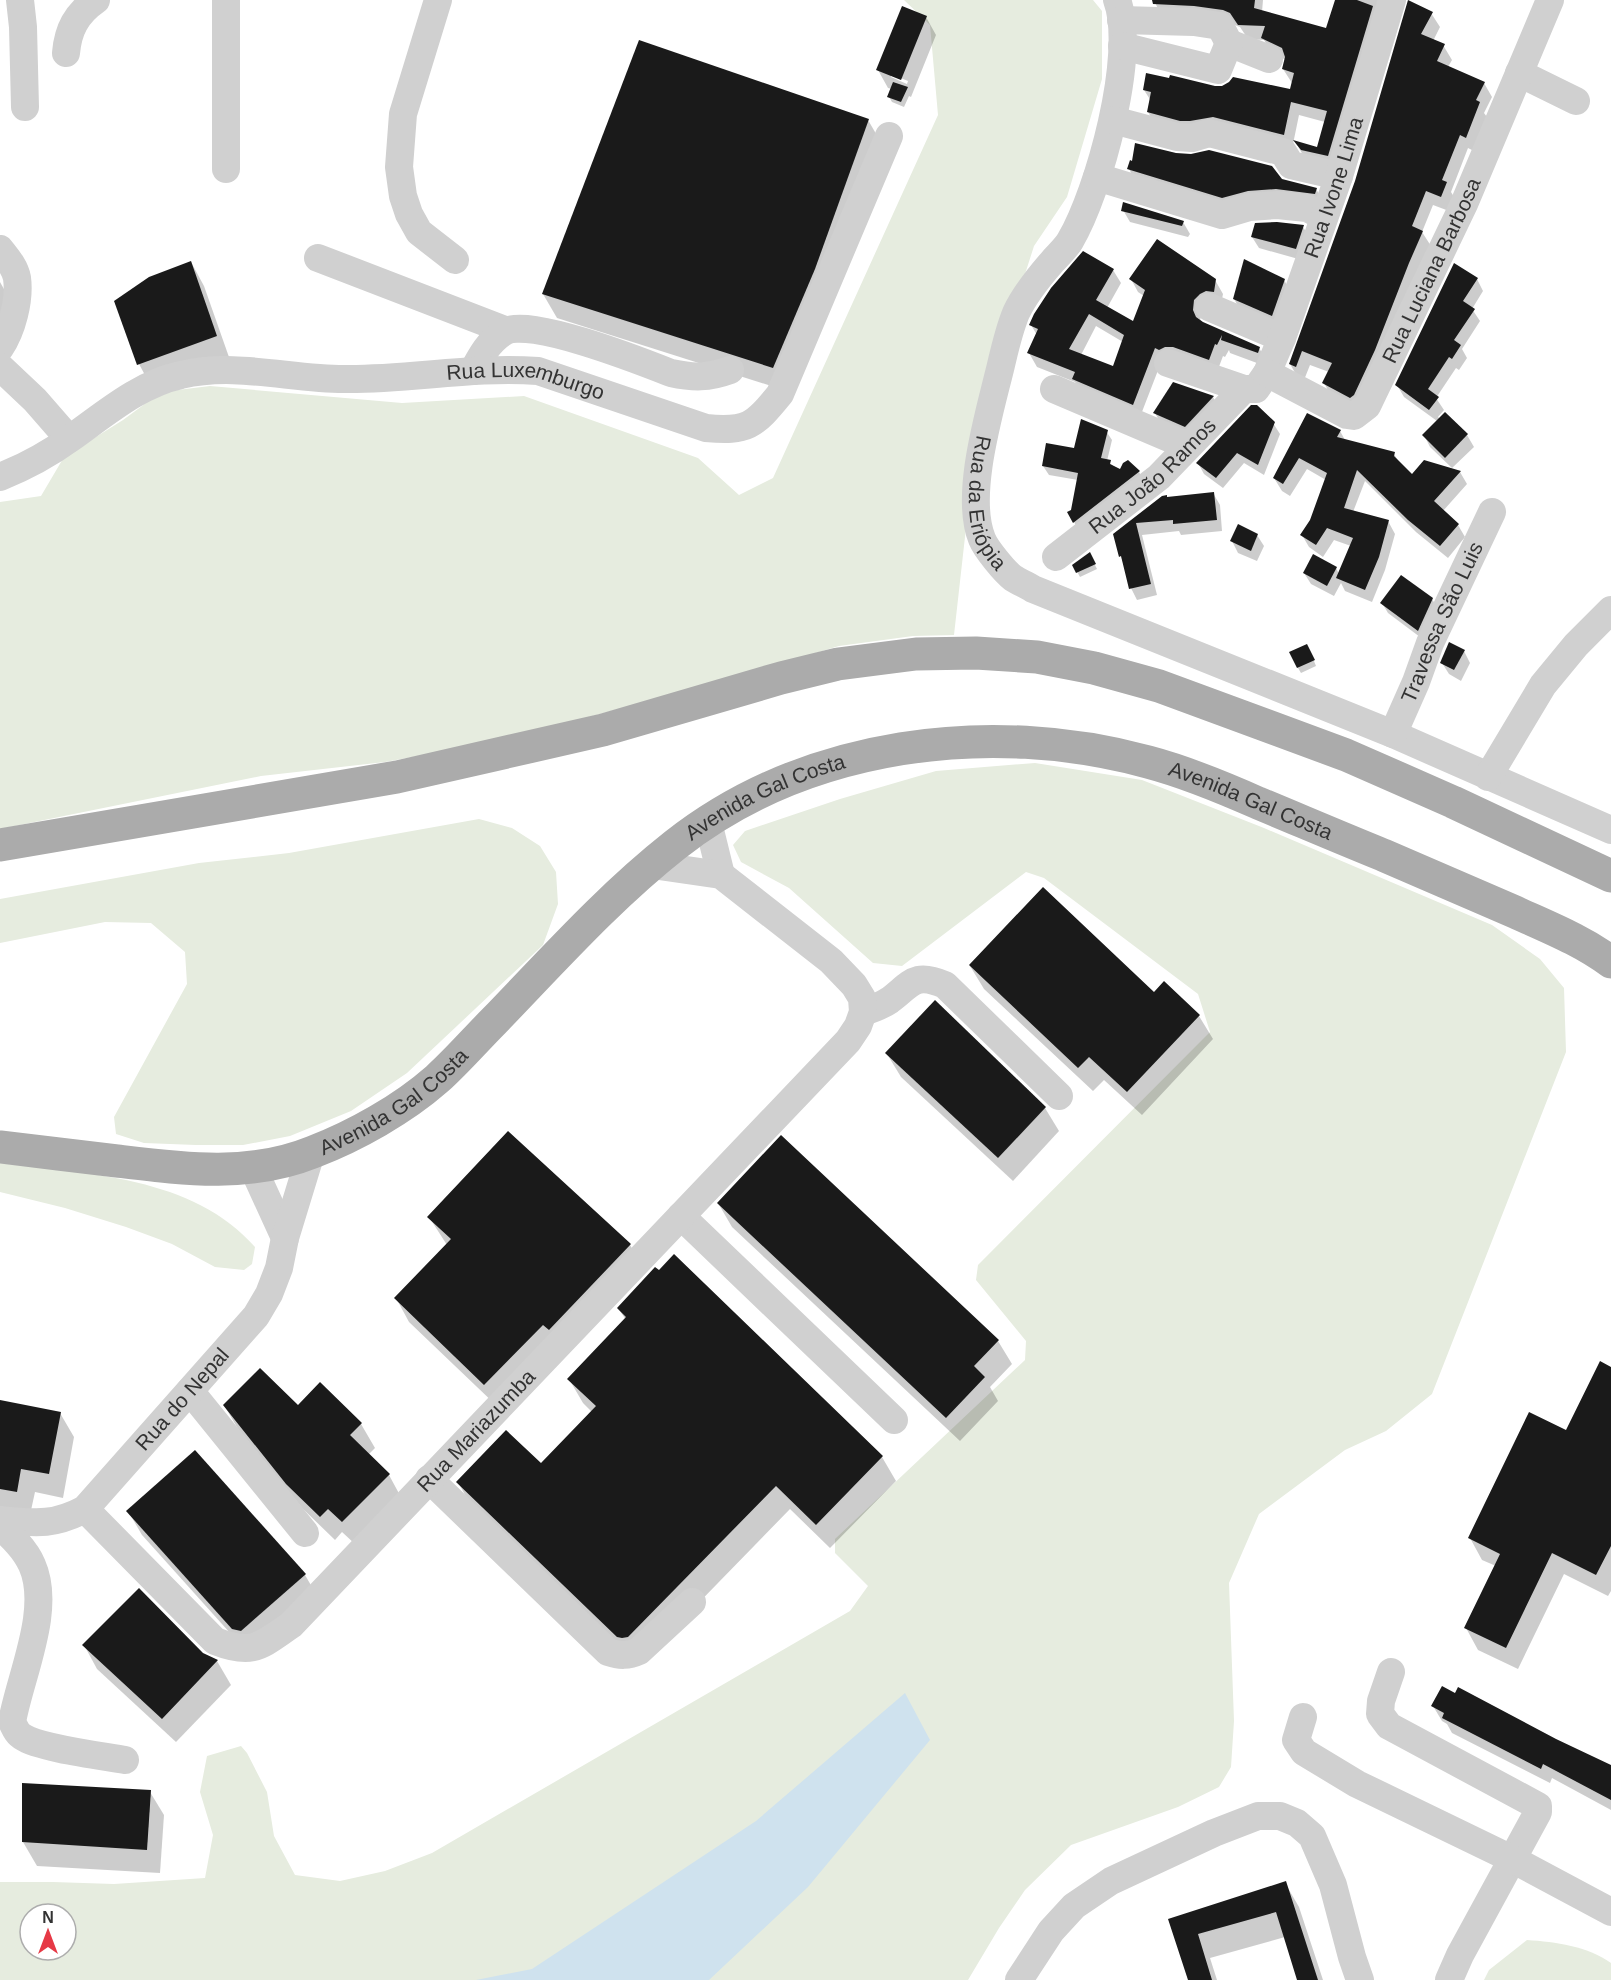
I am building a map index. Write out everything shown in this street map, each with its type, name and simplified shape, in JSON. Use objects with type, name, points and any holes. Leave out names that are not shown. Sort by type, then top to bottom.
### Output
[{"type":"main road","points":[[0,844],[398,777],[603,730],[781,678],[838,664],[916,654],[976,653],[1037,657],[1094,668],[1159,686],[1346,755],[1611,876]]},
{"type":"main road","name":"Avenida Gal Costa","points":[[0,1147],[176,1168],[222,1170],[253,1168],[311,1153],[370,1125],[437,1079],[607,906],[679,842],[708,822],[793,779],[847,760],[912,746],[977,741],[1036,742],[1108,752],[1150,762],[1203,780],[1458,887],[1603,954]]},
{"type":"street","points":[[20,0],[25,107]]},
{"type":"street","points":[[66,53],[68,35],[75,20],[96,0]]},
{"type":"street","points":[[226,0],[226,169]]},
{"type":"street","points":[[438,0],[404,114],[399,167],[409,214],[419,232],[455,260]]},
{"type":"street","name":"Rua Ivone Lima","points":[[1267,373],[1282,338],[1339,176],[1392,0]]},
{"type":"street","name":"Rua Luciana Barbosa","points":[[1267,373],[1347,415],[1354,416],[1367,406],[1464,204],[1550,0]]},
{"type":"street","points":[[1120,22],[1218,70],[1229,43]]},
{"type":"street","points":[[1120,22],[1194,22],[1220,26],[1229,43],[1269,59]]},
{"type":"street","name":"Rua da Eriópia","points":[[1120,22],[1113,120],[1089,200],[1069,243],[1032,284],[1016,313],[1003,352],[983,438],[977,486],[977,517],[982,540],[1012,577],[1074,605],[1393,734]]},
{"type":"street","points":[[1519,74],[1576,100]]},
{"type":"street","points":[[1113,120],[1177,137],[1192,138],[1209,133],[1283,152],[1291,165],[1339,176]]},
{"type":"street","name":"Rua Luxemburgo","points":[[0,477],[29,465],[144,388],[180,375],[219,370],[342,379],[415,377],[512,369],[538,371],[706,428],[731,430],[751,425],[780,394],[889,136]]},
{"type":"street","points":[[1097,177],[1222,214],[1249,207],[1277,206],[1307,208],[1324,217]]},
{"type":"street","points":[[0,249],[10,262],[17,278],[13,318],[0,348]]},
{"type":"street","points":[[318,258],[505,330],[527,329],[585,342],[671,373],[686,376],[711,376],[730,370]]},
{"type":"street","points":[[1209,307],[1282,338]]},
{"type":"street","points":[[473,371],[484,349],[505,330]]},
{"type":"street","points":[[1168,363],[1244,389],[1256,389],[1267,373]]},
{"type":"street","points":[[0,367],[69,439]]},
{"type":"street","points":[[1054,389],[1188,446]]},
{"type":"street","name":"Rua João Ramos","points":[[1056,557],[1159,477],[1244,389]]},
{"type":"street","name":"Travessa São Luis","points":[[1393,734],[1430,643],[1492,512]]},
{"type":"street","points":[[1488,777],[1543,685],[1576,645],[1611,610]]},
{"type":"street","points":[[1393,734],[1611,830]]},
{"type":"street","points":[[708,822],[721,875]]},
{"type":"street","points":[[652,865],[721,875],[831,961],[854,985],[862,998],[863,1012],[878,1008],[908,983],[920,979],[933,980],[945,985],[1059,1096]]},
{"type":"street","name":"Rua Mariazumba","points":[[85,1509],[215,1641],[234,1648],[249,1649],[263,1645],[291,1624],[848,1041],[858,1026],[863,1012]]},
{"type":"street","name":"Rua do Nepal","points":[[0,1520],[40,1524],[68,1518],[85,1509],[256,1316],[269,1294],[279,1268],[285,1238],[311,1153]]},
{"type":"street","points":[[253,1168],[285,1238]]},
{"type":"street","points":[[681,1216],[894,1420]]},
{"type":"street","points":[[190,1391],[305,1533]]},
{"type":"street","points":[[429,1479],[608,1652],[630,1655],[639,1651],[692,1602]]},
{"type":"street","points":[[0,1526],[19,1545],[32,1566],[37,1590],[37,1624],[12,1722],[16,1731],[24,1738],[44,1745],[125,1760]]},
{"type":"street","points":[[1390,1672],[1381,1701],[1380,1714],[1389,1726],[1538,1806],[1532,1823],[1460,1955],[1449,1980]]},
{"type":"street","points":[[1303,1717],[1296,1740],[1304,1752],[1357,1784],[1512,1859],[1611,1912]]},
{"type":"street","points":[[1019,1980],[1051,1931],[1074,1906],[1111,1881],[1214,1833],[1258,1816],[1280,1816],[1297,1823],[1312,1836],[1333,1885],[1360,1980]]},
{"type":"shaded area","points":[[904,0],[1093,0],[1102,11],[1102,79],[1067,197],[1034,246],[978,421],[954,635],[913,636],[839,646],[715,683],[500,741],[385,762],[261,776],[0,829],[0,502],[41,496],[64,457],[123,420],[161,392],[210,386],[402,403],[524,396],[698,458],[739,495],[773,478],[938,115],[930,25]]},
{"type":"shaded area","points":[[1035,763],[1142,780],[1264,828],[1492,925],[1540,959],[1564,988],[1566,1052],[1432,1394],[1386,1431],[1345,1450],[1259,1514],[1229,1583],[1234,1721],[1231,1767],[1219,1787],[1178,1807],[1071,1845],[1025,1890],[968,1980],[0,1980],[0,1882],[114,1884],[205,1878],[213,1835],[200,1792],[207,1756],[241,1746],[247,1753],[267,1792],[274,1836],[295,1875],[340,1881],[385,1871],[432,1853],[850,1611],[868,1586],[835,1553],[835,1539],[1025,1360],[1026,1341],[976,1280],[978,1265],[1210,1032],[1198,994],[1044,878],[1026,872],[902,966],[873,963],[789,888],[741,862],[733,845],[745,831],[840,799],[936,771]]},
{"type":"shaded area","points":[[479,819],[512,828],[540,846],[556,872],[558,904],[543,945],[407,1073],[351,1111],[290,1136],[243,1145],[196,1145],[144,1143],[116,1134],[114,1117],[187,984],[185,952],[151,923],[105,922],[0,943],[0,899],[199,863],[289,853]]},
{"type":"shaded area","points":[[0,1163],[103,1176],[137,1182],[170,1192],[201,1205],[230,1223],[255,1247],[252,1264],[244,1270],[215,1267],[172,1244],[126,1227],[65,1208],[0,1192]]},
{"type":"shaded area","points":[[1527,1940],[1560,1944],[1602,1957],[1611,1963],[1611,1980],[1484,1980],[1489,1970]]},
{"type":"water","points":[[905,1693],[930,1740],[808,1887],[709,1980],[476,1980],[532,1969],[756,1821]]},
{"type":"building","points":[[1152,0],[1255,0],[1254,8],[1326,28],[1335,0],[1357,0],[1373,6],[1328,156],[1301,150],[1293,140],[1317,147],[1327,111],[1291,102],[1284,135],[1213,117],[1180,121],[1147,112],[1151,92],[1143,90],[1146,73],[1169,78],[1170,75],[1215,86],[1222,86],[1233,77],[1290,89],[1294,73],[1282,69],[1285,57],[1282,48],[1261,38],[1265,26],[1238,25],[1230,13],[1223,10],[1153,4]]},
{"type":"building","points":[[1408,0],[1433,12],[1421,34],[1445,44],[1437,61],[1485,82],[1476,100],[1480,102],[1466,138],[1460,135],[1442,180],[1447,182],[1441,197],[1426,191],[1412,226],[1423,231],[1375,350],[1354,395],[1350,398],[1322,383],[1332,363],[1302,351],[1296,367],[1289,364],[1355,181]]},
{"type":"building","points":[[902,6],[927,16],[901,80],[876,70]]},
{"type":"building","points":[[639,40],[869,119],[815,269],[773,368],[542,294]]},
{"type":"building","points":[[893,82],[908,87],[901,102],[887,97]]},
{"type":"building","points":[[1135,143],[1176,153],[1191,154],[1209,150],[1272,166],[1282,179],[1317,188],[1315,194],[1276,189],[1248,191],[1222,198],[1127,169],[1130,160],[1132,161]]},
{"type":"building","points":[[1123,202],[1184,221],[1182,226],[1121,211]]},
{"type":"building","points":[[1277,222],[1304,225],[1296,249],[1251,237],[1255,223]]},
{"type":"building","points":[[1157,239],[1216,279],[1214,292],[1206,291],[1194,300],[1193,310],[1196,317],[1260,347],[1258,353],[1221,340],[1222,335],[1217,345],[1215,344],[1209,360],[1173,347],[1159,350],[1155,348],[1133,405],[1072,379],[1075,372],[1027,353],[1038,329],[1029,325],[1034,314],[1051,288],[1083,251],[1114,269],[1096,300],[1133,321],[1145,290],[1129,279]],"holes":[[[1089,314],[1124,335],[1113,366],[1069,349]]]},
{"type":"building","points":[[1244,259],[1285,279],[1272,316],[1233,299]]},
{"type":"building","points":[[191,261],[217,336],[137,365],[114,301],[149,277]]},
{"type":"building","points":[[1454,263],[1478,278],[1463,301],[1475,309],[1454,340],[1461,345],[1452,359],[1449,357],[1428,389],[1439,397],[1429,410],[1395,385]]},
{"type":"building","points":[[1173,382],[1214,396],[1185,427],[1153,413]]},
{"type":"building","points":[[1251,405],[1257,405],[1275,422],[1258,465],[1237,453],[1216,478],[1196,463]]},
{"type":"building","points":[[1445,412],[1468,434],[1445,458],[1422,435]]},
{"type":"building","points":[[1307,413],[1341,430],[1337,437],[1395,452],[1394,456],[1412,474],[1424,460],[1461,471],[1434,501],[1459,524],[1440,546],[1408,520],[1357,470],[1344,508],[1389,520],[1379,557],[1365,590],[1336,578],[1353,538],[1327,528],[1316,545],[1300,535],[1310,520],[1327,473],[1299,458],[1283,484],[1273,478]]},
{"type":"building","points":[[1081,419],[1108,430],[1101,458],[1111,460],[1110,464],[1120,469],[1128,460],[1140,471],[1073,523],[1067,512],[1071,510],[1078,473],[1042,466],[1046,443],[1074,448]]},
{"type":"building","points":[[1214,492],[1217,520],[1173,524],[1173,520],[1136,523],[1151,584],[1129,589],[1113,534],[1162,496]]},
{"type":"building","points":[[1238,524],[1258,534],[1251,551],[1230,541]]},
{"type":"building","points":[[1090,552],[1096,564],[1076,573],[1072,565]]},
{"type":"building","points":[[1313,554],[1337,567],[1327,586],[1303,573]]},
{"type":"building","points":[[1401,575],[1433,598],[1418,631],[1380,603]]},
{"type":"building","points":[[1449,642],[1465,650],[1454,670],[1440,663]]},
{"type":"building","points":[[1307,644],[1315,660],[1297,668],[1289,652]]},
{"type":"building","points":[[1043,887],[1154,992],[1164,981],[1200,1015],[1127,1092],[1089,1057],[1078,1068],[969,965]]},
{"type":"building","points":[[935,1000],[1046,1107],[998,1158],[885,1053]]},
{"type":"building","points":[[508,1131],[631,1244],[549,1330],[543,1325],[484,1385],[394,1298],[451,1239],[427,1217]]},
{"type":"building","points":[[781,1135],[999,1340],[974,1366],[985,1377],[946,1418],[717,1203]]},
{"type":"building","points":[[674,1254],[883,1456],[816,1525],[776,1486],[628,1637],[622,1638],[617,1637],[456,1482],[506,1430],[541,1463],[596,1406],[567,1379],[626,1317],[617,1308],[655,1267],[659,1270]]},
{"type":"building","points":[[1600,1361],[1611,1367],[1611,1546],[1596,1575],[1552,1553],[1506,1648],[1464,1628],[1500,1554],[1468,1538],[1529,1412],[1566,1430]]},
{"type":"building","points":[[260,1368],[298,1405],[320,1382],[362,1423],[350,1435],[390,1474],[342,1522],[328,1509],[320,1517],[286,1484],[223,1405]]},
{"type":"building","points":[[0,1400],[61,1412],[49,1474],[21,1469],[17,1492],[0,1489]]},
{"type":"building","points":[[195,1450],[306,1574],[241,1631],[232,1629],[126,1511]]},
{"type":"building","points":[[139,1588],[203,1653],[218,1660],[162,1719],[82,1645]]},
{"type":"building","points":[[1442,1686],[1455,1693],[1458,1687],[1556,1739],[1611,1765],[1611,1800],[1543,1764],[1541,1769],[1442,1718],[1444,1713],[1431,1706]]},
{"type":"building","points":[[22,1783],[151,1790],[147,1850],[22,1842]]},
{"type":"building","points":[[1286,1881],[1318,1980],[1297,1980],[1276,1912],[1198,1934],[1212,1980],[1188,1980],[1168,1919]]}]
